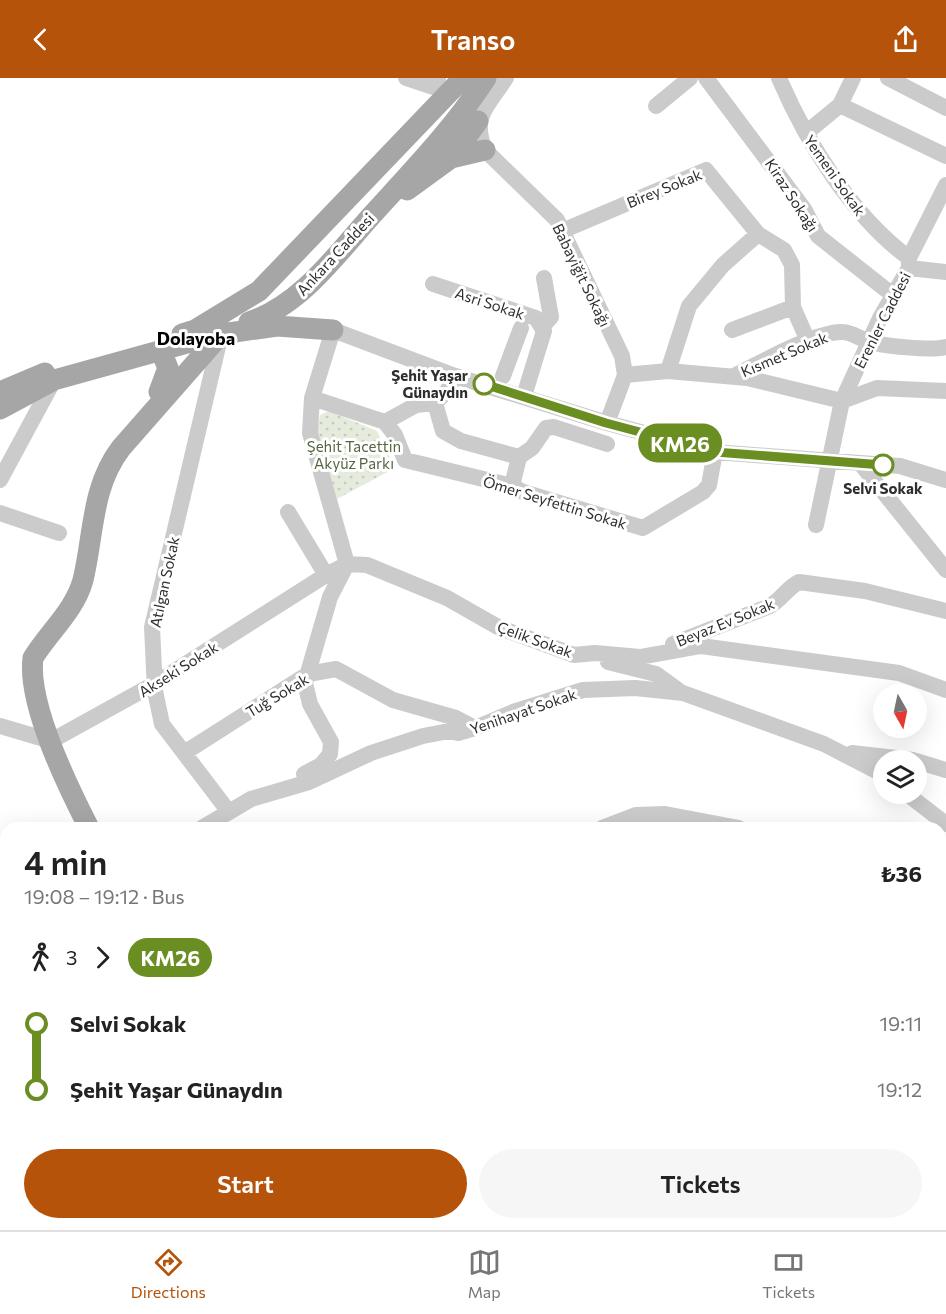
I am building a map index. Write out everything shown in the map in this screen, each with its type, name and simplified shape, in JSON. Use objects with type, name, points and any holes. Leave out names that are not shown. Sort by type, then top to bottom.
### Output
[{"type":"main road","name":"Ankara Caddesi","points":[[269,301],[270,281],[462,78]]},
{"type":"main road","points":[[159,392],[200,342],[269,301],[422,135],[462,78]]},
{"type":"main road","name":"Ankara Caddesi","points":[[0,392],[76,361],[195,330],[269,301],[302,291],[427,157],[469,105],[486,78]]},
{"type":"main road","points":[[380,206],[422,181],[451,158],[478,121]]},
{"type":"main road","points":[[451,158],[485,150]]},
{"type":"main road","points":[[302,291],[302,306],[333,330]]},
{"type":"main road","name":"Ankara Caddesi","points":[[0,409],[54,380],[200,342],[221,334],[269,301]]},
{"type":"main road","points":[[269,301],[333,330]]},
{"type":"main road","points":[[86,822],[68,786],[51,741],[36,692],[33,658],[78,593],[83,581],[101,482],[114,456],[221,334],[277,326],[333,330]]},
{"type":"main road","points":[[140,426],[159,392],[168,368],[161,351]]},
{"type":"street","points":[[406,78],[433,87],[438,78]]},
{"type":"street","points":[[485,150],[479,136],[478,121],[506,78]]},
{"type":"street","points":[[656,106],[690,78]]},
{"type":"street","name":"Kiraz Sokağı","points":[[706,78],[804,209],[818,236],[894,296]]},
{"type":"street","name":"Yemeni Sokak","points":[[779,78],[806,133],[858,210],[909,263]]},
{"type":"street","points":[[806,133],[840,105],[853,78]]},
{"type":"street","points":[[888,78],[946,108]]},
{"type":"street","points":[[840,105],[946,156]]},
{"type":"street","name":"Babayiğit Sokağı","points":[[485,150],[560,220],[622,356],[625,375]]},
{"type":"street","name":"Birey Sokak","points":[[560,220],[706,170],[758,234],[784,250],[792,265],[793,306],[808,341]]},
{"type":"street","name":"Erenler Caddesi","points":[[816,525],[842,400],[941,203],[946,185]]},
{"type":"street","points":[[668,371],[683,320],[698,293],[738,249],[758,234]]},
{"type":"street","points":[[909,263],[946,272]]},
{"type":"street","points":[[543,326],[551,317],[544,279]]},
{"type":"street","name":"Asri Sokak","points":[[433,284],[536,318],[543,326],[544,331],[524,396]]},
{"type":"street","points":[[732,330],[793,306]]},
{"type":"street","points":[[503,376],[521,328]]},
{"type":"street","points":[[251,798],[321,765],[330,754],[331,742],[310,704],[305,683],[330,597],[347,564],[310,433],[312,398],[333,330],[455,376],[606,423],[715,452],[900,466],[946,480]]},
{"type":"street","name":"Kısmet Sokak","points":[[732,376],[808,341],[843,332],[870,342],[921,349],[946,347]]},
{"type":"street","name":"Atılgan Sokak","points":[[221,334],[152,627],[154,684],[162,724],[229,812]]},
{"type":"street","points":[[512,354],[535,360]]},
{"type":"street","points":[[606,423],[625,375],[668,371],[732,376],[842,400],[877,388],[946,390]]},
{"type":"street","points":[[312,398],[385,422],[416,405],[435,403],[447,391],[455,376]]},
{"type":"street","points":[[0,480],[54,380]]},
{"type":"street","points":[[435,403],[443,431],[461,441],[519,457]]},
{"type":"street","name":"Ömer Seyfettin Sokak","points":[[385,422],[395,435],[405,460],[512,486],[523,492],[643,528],[703,492],[709,485],[715,452]]},
{"type":"street","points":[[512,486],[519,457],[532,448],[546,428],[554,427],[607,444]]},
{"type":"street","points":[[860,463],[946,570]]},
{"type":"street","points":[[288,512],[326,575]]},
{"type":"street","points":[[0,513],[59,533]]},
{"type":"street","name":"Akseki Sokak","points":[[51,741],[154,684],[347,564]]},
{"type":"street","name":"Çelik Sokak","points":[[347,564],[367,566],[447,598],[498,627],[574,655],[595,653],[640,657],[702,646],[899,673],[946,690]]},
{"type":"street","name":"Beyaz Ev Sokak","points":[[640,657],[770,606],[780,601],[791,586],[799,582],[865,591],[946,611]]},
{"type":"street","points":[[574,655],[656,674],[683,693]]},
{"type":"street","name":"Tuğ Sokak","points":[[184,753],[308,674],[336,669],[393,700],[456,718],[475,728]]},
{"type":"street","name":"Yenihayat Sokak","points":[[212,822],[251,798],[309,782],[371,753],[423,736],[449,731],[458,733],[475,728],[513,712],[583,690],[634,688],[683,693],[824,744],[873,769]]},
{"type":"street","points":[[0,726],[51,741]]},
{"type":"street","points":[[845,754],[861,752],[873,754]]},
{"type":"street","points":[[927,764],[946,770]]},
{"type":"street","points":[[920,804],[943,822]]},
{"type":"street","points":[[618,822],[636,815],[664,814],[707,822]]},
{"type":"green space","name":"Şehit Tacettin Akyüz Parkı","points":[[329,411],[377,431],[395,468],[337,499],[317,432],[320,415]]},
{"type":"bus line","name":"KM26","points":[[484,384],[606,423],[715,452],[883,465]]},
{"type":"place","name":"Şehit Yaşar Günaydın","points":[[484,384]]},
{"type":"place","name":"Selvi Sokak","points":[[883,465]]},
{"type":"district","name":"Dolayoba","points":[[196,338]]}]
